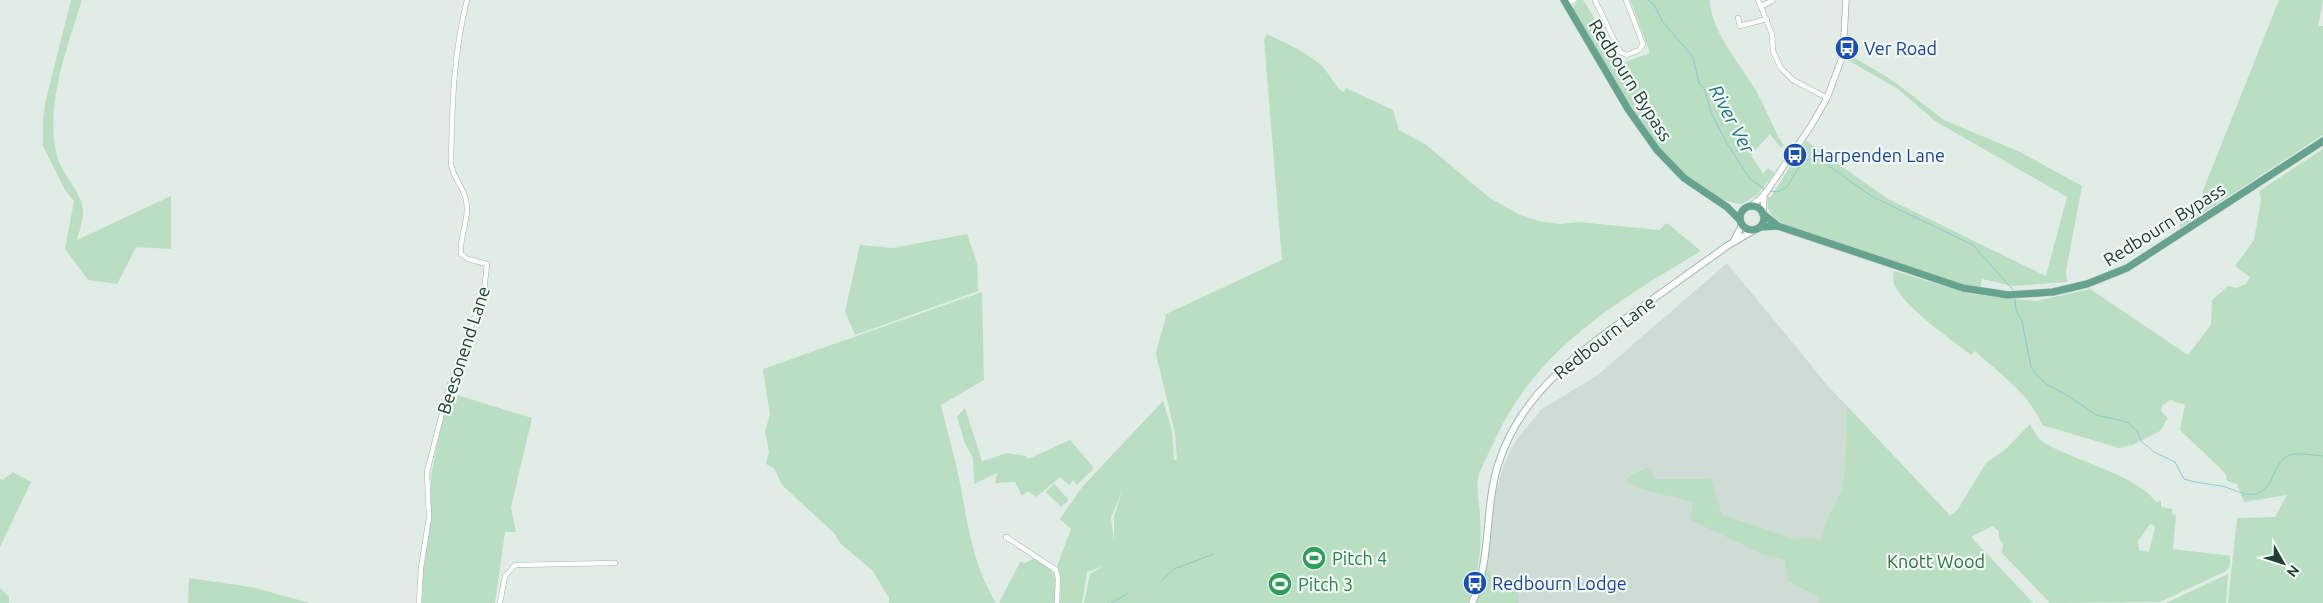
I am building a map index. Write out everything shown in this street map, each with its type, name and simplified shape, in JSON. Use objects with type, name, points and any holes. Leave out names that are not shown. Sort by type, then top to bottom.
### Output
[{"type":"main road","name":"Redbourn Bypass","points":[[1564,2],[1628,109],[1657,150],[1684,178],[1728,207],[1741,222]]},
{"type":"main road","name":"Redbourn Bypass","points":[[1763,214],[1778,226],[1963,288],[2008,295],[2053,292],[2087,284],[2127,268],[2323,141]]},
{"type":"main road","name":"Redbourn Bypass","points":[[1728,207],[1748,208]]},
{"type":"main road","points":[[1757,207],[1763,214],[1757,229],[1747,230],[1741,222],[1748,208],[1757,207]]},
{"type":"main road","name":"Redbourn Lane","points":[[1734,242],[1741,222]]},
{"type":"main road","name":"Redbourn Bypass","points":[[1757,229],[1778,226]]},
{"type":"main road","name":"Redbourn Lane","points":[[1472,603],[1482,569],[1489,502],[1498,464],[1516,422],[1531,400],[1552,376],[1578,354],[1734,242],[1757,229]]},
{"type":"street","name":"Beesonend Lane","points":[[419,603],[421,568],[428,517],[427,472],[448,390],[475,320],[484,292],[488,268],[487,264],[468,259],[461,254],[467,221],[466,205],[461,188],[452,174],[451,164],[452,89],[458,37],[467,0]]},
{"type":"street","points":[[1564,2],[1574,0]]},
{"type":"street","points":[[1595,0],[1620,52],[1627,54],[1642,48],[1643,44],[1626,0]]},
{"type":"street","points":[[1758,0],[1772,34],[1773,51],[1786,74],[1826,98]]},
{"type":"street","points":[[1762,6],[1773,0]]},
{"type":"street","points":[[1748,208],[1767,191],[1811,126],[1826,98],[1843,55],[1846,0]]},
{"type":"street","points":[[1738,18],[1740,26],[1767,19]]},
{"type":"street","points":[[1763,214],[1767,191]]},
{"type":"street","points":[[1006,537],[1056,570],[1058,578],[1057,603]]},
{"type":"street","points":[[500,603],[505,576],[515,565],[615,564]]},
{"type":"shaded area","points":[[1727,263],[1828,386],[2033,603],[1475,603],[1487,562],[1496,492],[1503,467],[1516,440],[1541,410],[1599,374]]},
{"type":"green space","points":[[71,0],[82,0],[60,75],[54,114],[54,133],[58,160],[78,196],[83,211],[77,240],[171,196],[171,249],[136,247],[117,284],[88,280],[65,249],[74,201],[65,190],[43,146],[45,103]]},
{"type":"green space","points":[[1578,0],[1583,0],[1623,63],[1650,53],[1630,0],[1710,0],[1711,11],[1720,35],[1755,89],[1784,145],[1781,148],[1770,134],[1751,155],[1763,174],[1768,168],[1774,173],[1757,195],[1742,204],[1716,196],[1690,179],[1666,155],[1643,125],[1603,62],[1573,8]]},
{"type":"green space","points":[[2279,0],[2323,0],[2318,26],[2323,26],[2323,135],[2180,228],[2180,221],[2198,203]]},
{"type":"green space","points":[[1267,34],[1308,56],[1321,65],[1343,92],[1346,88],[1393,110],[1399,130],[1425,144],[1490,198],[1518,214],[1538,221],[1560,224],[1579,222],[1659,230],[1667,223],[1701,251],[1609,309],[1581,331],[1531,381],[1510,411],[1480,470],[1477,488],[1481,527],[1480,549],[1477,572],[1467,603],[1084,603],[1090,574],[1104,566],[1087,572],[1082,603],[1060,603],[1061,581],[1057,566],[1071,529],[1060,519],[1082,487],[1163,401],[1172,430],[1174,460],[1177,459],[1175,433],[1156,354],[1166,314],[1282,260],[1264,39]],"holes":[[[1122,491],[1114,517],[1114,541],[1111,518]]]},
{"type":"green space","points":[[1848,54],[1892,80],[1944,120],[2020,152],[2082,186],[2066,271],[2067,282],[2012,286],[1982,279],[1980,288],[1962,285],[1794,228],[1771,214],[1768,197],[1771,197],[1806,141],[1888,199],[2046,276],[2067,197],[1935,121],[1898,89],[1846,59]]},
{"type":"green space","points":[[2323,149],[2323,603],[2228,603],[2237,518],[2275,517],[2287,495],[2244,502],[2237,484],[2227,481],[2226,475],[2220,468],[2180,430],[2185,405],[2170,400],[2162,406],[2161,411],[2168,418],[2160,431],[2132,445],[2119,448],[2042,425],[2030,403],[2004,376],[1975,351],[1971,355],[1952,341],[1906,301],[1898,292],[1894,283],[1894,271],[1971,294],[2036,301],[2090,289],[2188,355],[2211,325],[2212,300],[2228,286],[2236,288],[2246,284],[2250,277],[2235,266],[2254,240],[2261,200],[2259,191]]},
{"type":"green space","points":[[967,234],[977,263],[978,291],[855,335],[845,311],[860,245],[893,248]]},
{"type":"green space","points":[[982,292],[984,380],[941,405],[958,473],[972,545],[982,574],[996,603],[889,603],[889,598],[873,571],[841,544],[834,533],[782,485],[774,468],[766,464],[769,452],[765,431],[770,415],[763,369]]},
{"type":"green space","points":[[450,393],[532,418],[511,507],[516,532],[505,532],[495,603],[422,603],[423,574],[431,519],[431,477],[441,423]]},
{"type":"green space","name":"Knott Wood","points":[[1847,406],[1950,516],[1958,509],[1986,463],[2006,449],[2030,424],[2040,440],[2067,454],[2118,475],[2146,492],[2156,502],[2161,501],[2161,507],[2172,509],[2172,514],[2176,515],[2173,549],[2230,556],[2230,566],[2226,571],[2160,602],[2050,603],[2002,553],[2003,544],[1999,538],[1999,531],[1992,526],[1971,537],[2033,603],[1819,603],[1819,597],[1788,581],[1785,560],[1764,555],[1691,520],[1693,502],[1638,488],[1625,481],[1631,475],[1651,466],[1653,479],[1711,479],[1722,515],[1794,539],[1816,538],[1820,543],[1827,520],[1841,492],[1845,472]],"holes":[[[2150,524],[2155,526],[2149,552],[2139,550],[2138,541]]]},
{"type":"green space","points":[[965,408],[982,461],[1008,453],[1026,456],[1028,459],[1070,440],[1094,468],[1077,485],[1073,480],[1069,485],[1060,477],[1036,497],[1028,491],[1022,496],[1015,482],[995,483],[997,473],[974,484],[973,458],[965,444],[957,417]]},
{"type":"green space","points":[[13,472],[31,482],[0,547],[0,479],[3,480]]},
{"type":"green space","points":[[1054,484],[1069,500],[1061,507],[1046,492]]},
{"type":"green space","points":[[1035,558],[1048,567],[1054,576],[1056,581],[1055,603],[999,603],[1020,562],[1025,563]]},
{"type":"green space","points":[[1487,562],[1493,587],[1518,591],[1518,603],[1475,603]]},
{"type":"green space","points":[[2228,574],[2226,603],[2166,603]]},
{"type":"green space","points":[[189,578],[251,587],[310,603],[188,603]]},
{"type":"green space","points":[[0,588],[9,597],[9,603],[0,603]]},
{"type":"waterway","name":"River Ver","points":[[1648,0],[1654,5],[1663,22],[1693,57],[1699,83],[1705,90],[1711,113],[1728,145],[1750,179],[1764,189]]},
{"type":"waterway","name":"River Ver","points":[[1770,191],[1777,192],[1787,187],[1801,163],[1810,159],[1821,160],[1871,196],[1973,245],[2014,291]]},
{"type":"waterway","name":"River Ver","points":[[2015,299],[2016,310],[2022,321],[2031,367],[2037,376],[2096,415],[2127,422],[2137,431],[2141,441],[2154,452],[2175,462],[2184,479],[2252,494],[2266,488],[2277,467],[2287,456],[2292,454],[2323,456]]},
{"type":"waterway","points":[[1162,580],[1174,569],[1214,554]]},
{"type":"waterway","points":[[1111,603],[1127,594]]},
{"type":"place","name":"Ver Road","points":[[1847,48]]},
{"type":"place","name":"Harpenden Lane","points":[[1795,155]]},
{"type":"place","name":"Pitch 4","points":[[1314,558]]},
{"type":"place","name":"Redbourn Lodge","points":[[1475,583]]},
{"type":"place","name":"Pitch 3","points":[[1280,584]]}]
